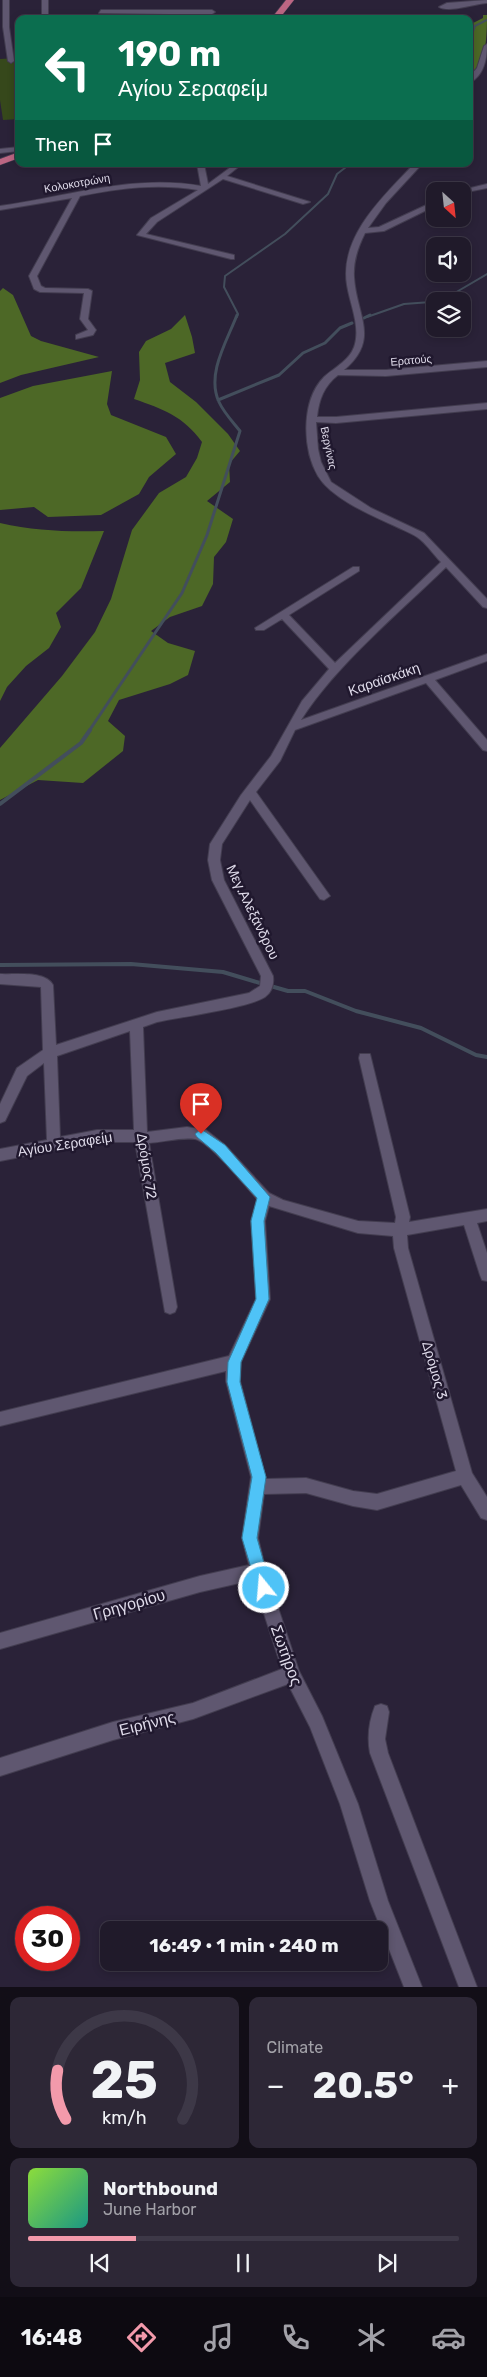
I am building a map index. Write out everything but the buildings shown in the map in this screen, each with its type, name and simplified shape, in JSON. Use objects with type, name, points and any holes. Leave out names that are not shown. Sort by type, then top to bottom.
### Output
[{"type":"main road","points":[[278,15],[290,0]]},
{"type":"main road","points":[[0,162],[15,156]]},
{"type":"street","points":[[6,0],[11,60]]},
{"type":"street","points":[[45,0],[45,15]]},
{"type":"street","points":[[467,3],[487,1]]},
{"type":"street","points":[[101,12],[171,15],[213,12]]},
{"type":"street","points":[[473,77],[480,69],[487,46]]},
{"type":"street","points":[[0,61],[15,60]]},
{"type":"street","points":[[201,167],[205,189]]},
{"type":"street","points":[[231,257],[141,235],[154,220],[205,189],[235,167]]},
{"type":"street","name":"Βεργίνας","points":[[415,167],[381,202],[363,231],[353,253],[350,267],[360,329],[359,346],[355,353],[323,384],[314,402],[311,418],[313,441],[323,479],[328,484],[368,510],[416,532],[487,605]]},
{"type":"street","points":[[223,177],[306,202]]},
{"type":"street","name":"Κολοκοτρώνη","points":[[0,208],[145,183],[171,183],[205,189]]},
{"type":"street","points":[[471,189],[487,186]]},
{"type":"street","points":[[77,195],[33,276],[37,287],[43,290],[88,291],[84,320],[92,330],[90,333],[79,337]]},
{"type":"street","points":[[363,231],[381,229],[426,207]]},
{"type":"street","name":"Ερατούς","points":[[336,372],[386,374],[487,364]]},
{"type":"street","points":[[311,418],[336,420],[487,406]]},
{"type":"street","name":"Μεγ.Αλεξάνδρου","points":[[0,1117],[22,1072],[49,1053],[157,1017],[250,998],[262,993],[268,981],[265,970],[222,888],[214,860],[220,838],[250,792],[276,758],[306,704],[335,669],[446,562]]},
{"type":"street","points":[[260,628],[356,569]]},
{"type":"street","points":[[283,614],[335,669]]},
{"type":"street","name":"Καραϊσκάκη","points":[[291,728],[486,658]]},
{"type":"street","points":[[428,680],[487,747]]},
{"type":"street","points":[[250,792],[324,896]]},
{"type":"street","points":[[0,979],[40,981],[47,986],[54,1144]]},
{"type":"street","name":"Δρόμος 72","points":[[136,1023],[141,1137],[170,1307]]},
{"type":"street","name":"Δρόμος 3","points":[[365,1058],[401,1226],[400,1248],[465,1476],[486,1510]]},
{"type":"street","name":"Αγίου Σεραφείμ","points":[[0,1155],[97,1136],[141,1137],[187,1133],[201,1134],[220,1149],[264,1197],[280,1205],[358,1227],[401,1226],[469,1219],[487,1215]]},
{"type":"street","name":"Σωτήρος","points":[[264,1197],[258,1221],[263,1299],[234,1362],[233,1382],[259,1477],[250,1538],[258,1570],[292,1674],[316,1722],[349,1804],[379,1901],[413,1987]]},
{"type":"street","points":[[469,1219],[487,1275]]},
{"type":"street","points":[[0,1419],[234,1362]]},
{"type":"street","points":[[258,1486],[298,1485],[313,1487],[365,1502],[377,1502],[465,1476]]},
{"type":"street","name":"Γρηγορίου","points":[[0,1641],[258,1570]]},
{"type":"street","name":"Ειρήνης","points":[[0,1767],[113,1731],[193,1710],[292,1674]]},
{"type":"street","points":[[381,1712],[376,1739],[379,1753],[468,1987]]},
{"type":"green space","points":[[483,15],[487,15],[485,49],[479,66],[473,72],[473,23],[483,18]]},
{"type":"green space","points":[[15,58],[15,119],[3,120],[0,100],[0,59]]},
{"type":"green space","points":[[3,288],[13,295],[31,336],[41,341],[99,357],[21,375],[0,383],[0,291]]},
{"type":"green space","points":[[185,315],[195,353],[165,363],[170,382],[196,402],[228,434],[240,451],[229,464],[230,482],[207,501],[233,519],[226,542],[214,557],[213,584],[202,606],[170,617],[151,631],[168,643],[195,651],[188,675],[170,684],[119,700],[108,721],[125,736],[123,751],[83,783],[38,780],[0,800],[0,748],[62,676],[95,632],[111,599],[132,530],[159,493],[186,477],[197,458],[202,442],[195,433],[172,414],[134,399],[140,380],[139,352],[146,341],[171,329]]},
{"type":"green space","points":[[112,371],[107,404],[111,415],[166,437],[176,454],[149,477],[139,494],[101,515],[48,517],[34,507],[0,510],[0,398],[33,386]]},
{"type":"green space","points":[[0,523],[52,530],[104,531],[81,588],[56,613],[61,627],[49,648],[26,666],[7,687],[0,701]]},
{"type":"waterway","points":[[473,32],[475,26],[487,20]]},
{"type":"waterway","points":[[237,317],[238,314],[224,287],[225,276],[285,234],[328,194],[337,174],[346,167]]},
{"type":"waterway","points":[[367,317],[404,304],[431,302],[453,294],[487,274]]},
{"type":"waterway","points":[[218,400],[215,380],[216,369],[237,315]]},
{"type":"waterway","points":[[364,318],[370,315]]},
{"type":"waterway","points":[[218,400],[279,375],[303,353],[325,343],[340,328],[352,323]]},
{"type":"waterway","points":[[89,731],[182,593],[207,535],[240,431],[226,414],[218,400]]},
{"type":"waterway","points":[[0,804],[81,743],[90,730]]},
{"type":"waterway","points":[[0,965],[131,964],[223,972],[260,983]]},
{"type":"waterway","points":[[274,987],[288,991],[305,991],[356,1011],[421,1028],[476,1055],[487,1057]]},
{"type":"route","points":[[201,1134],[220,1149],[264,1197],[258,1221],[260,1278],[263,1299],[234,1362],[233,1382],[259,1477],[258,1492],[250,1527],[250,1538],[264,1588]]}]
